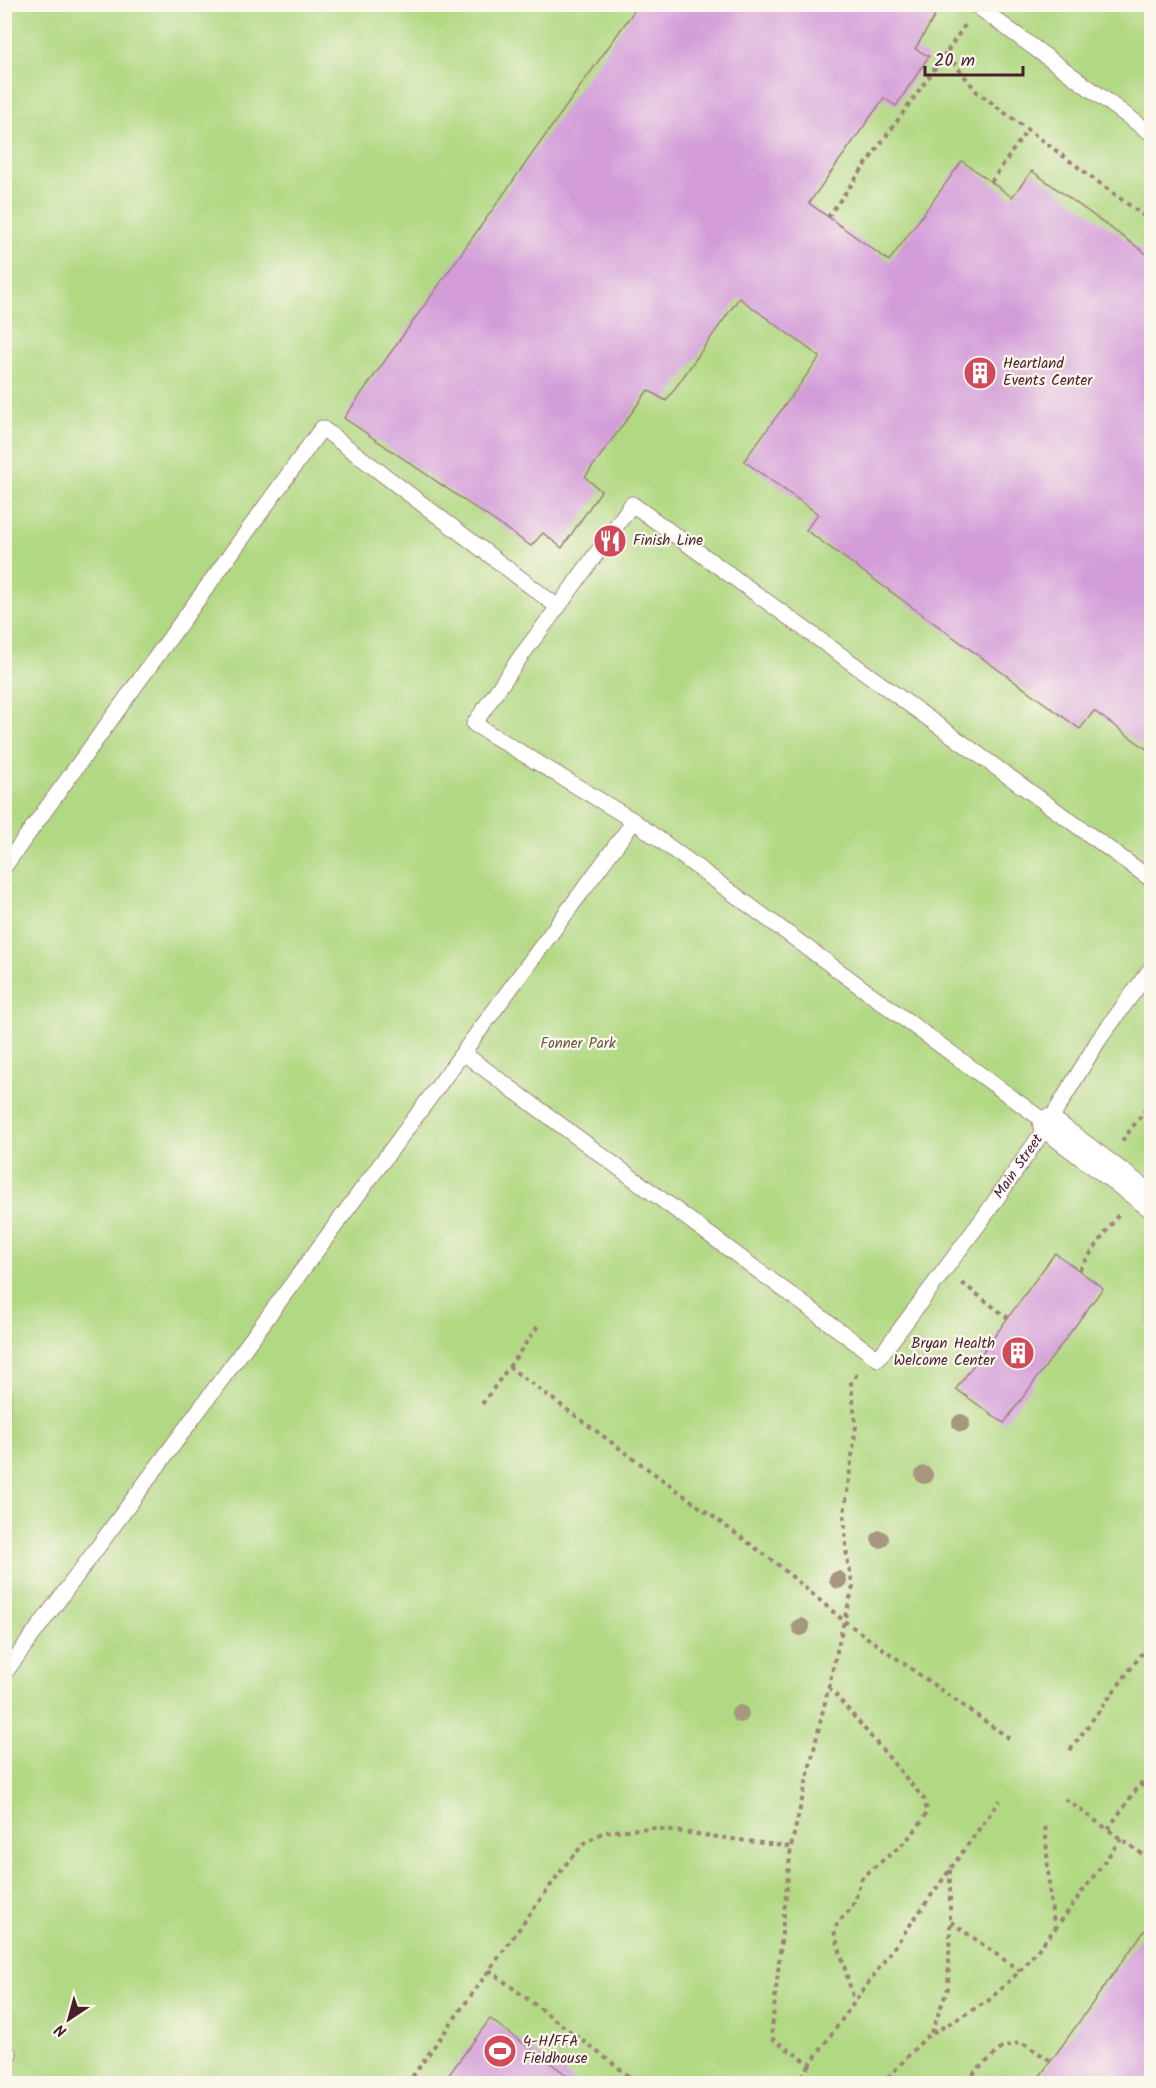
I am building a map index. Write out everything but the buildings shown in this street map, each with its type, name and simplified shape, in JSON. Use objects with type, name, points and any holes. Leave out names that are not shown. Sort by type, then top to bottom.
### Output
[{"type":"street","points":[[1048,1124],[1144,1196]]},
{"type":"lane","points":[[978,5],[1152,134]]},
{"type":"lane","points":[[4,867],[322,428],[558,607]]},
{"type":"lane","points":[[1048,1124],[634,821],[474,724],[632,504],[1152,880]]},
{"type":"lane","points":[[4,1674],[634,821]]},
{"type":"lane","name":"Main Street","points":[[875,1357],[945,1269],[1048,1124],[1098,1041],[1152,967]]},
{"type":"lane","points":[[463,1053],[875,1357]]},
{"type":"path","points":[[828,217],[978,5]]},
{"type":"path","points":[[945,53],[977,92],[1152,222]]},
{"type":"path","points":[[991,182],[1027,130]]},
{"type":"path","points":[[1103,1166],[1152,1101]]},
{"type":"path","points":[[1079,1270],[1144,1196]]},
{"type":"path","points":[[945,1269],[1008,1318]]},
{"type":"path","points":[[482,1404],[538,1326]]},
{"type":"path","points":[[810,2064],[771,2038],[791,1847],[853,1587],[847,1558],[844,1515],[856,1426],[851,1383],[875,1357]]},
{"type":"path","points":[[509,1367],[776,1563],[844,1621],[1010,1739]]},
{"type":"path","points":[[1070,1750],[1151,1642]]},
{"type":"path","points":[[829,1686],[924,1799],[927,1810],[914,1833],[863,1876],[852,1907],[836,1923],[834,1931],[854,2001]]},
{"type":"path","points":[[1108,1829],[1152,1768]]},
{"type":"path","points":[[1140,1784],[1152,1793]]},
{"type":"path","points":[[1065,1799],[1152,1861]]},
{"type":"path","points":[[797,2084],[854,2001],[1000,1800]]},
{"type":"path","points":[[1045,1823],[1050,1899],[1055,1929]]},
{"type":"path","points":[[407,2084],[569,1860],[586,1842],[604,1832],[652,1828],[791,1847]]},
{"type":"path","points":[[882,2084],[902,2061],[931,2034],[988,2001],[1020,1971],[1055,1929],[1121,1839]]},
{"type":"path","points":[[931,2034],[948,1988],[951,1922],[950,1869]]},
{"type":"path","points":[[951,1922],[1020,1971]]},
{"type":"path","points":[[489,1970],[640,2084]]},
{"type":"path","points":[[970,2084],[974,2073],[1002,2048],[1021,2042],[1051,2061]]},
{"type":"green space","name":"Fonner Park","points":[[5,5],[1151,5],[1151,2083],[5,2084]]},
{"type":"place","name":"Heartland Events Center","points":[[980,373]]},
{"type":"place","name":"Finish Line","points":[[610,541]]},
{"type":"place","name":"Bryan Health Welcome Center","points":[[1018,1353]]},
{"type":"place","name":"4-H/FFA Fieldhouse","points":[[500,2051]]}]
